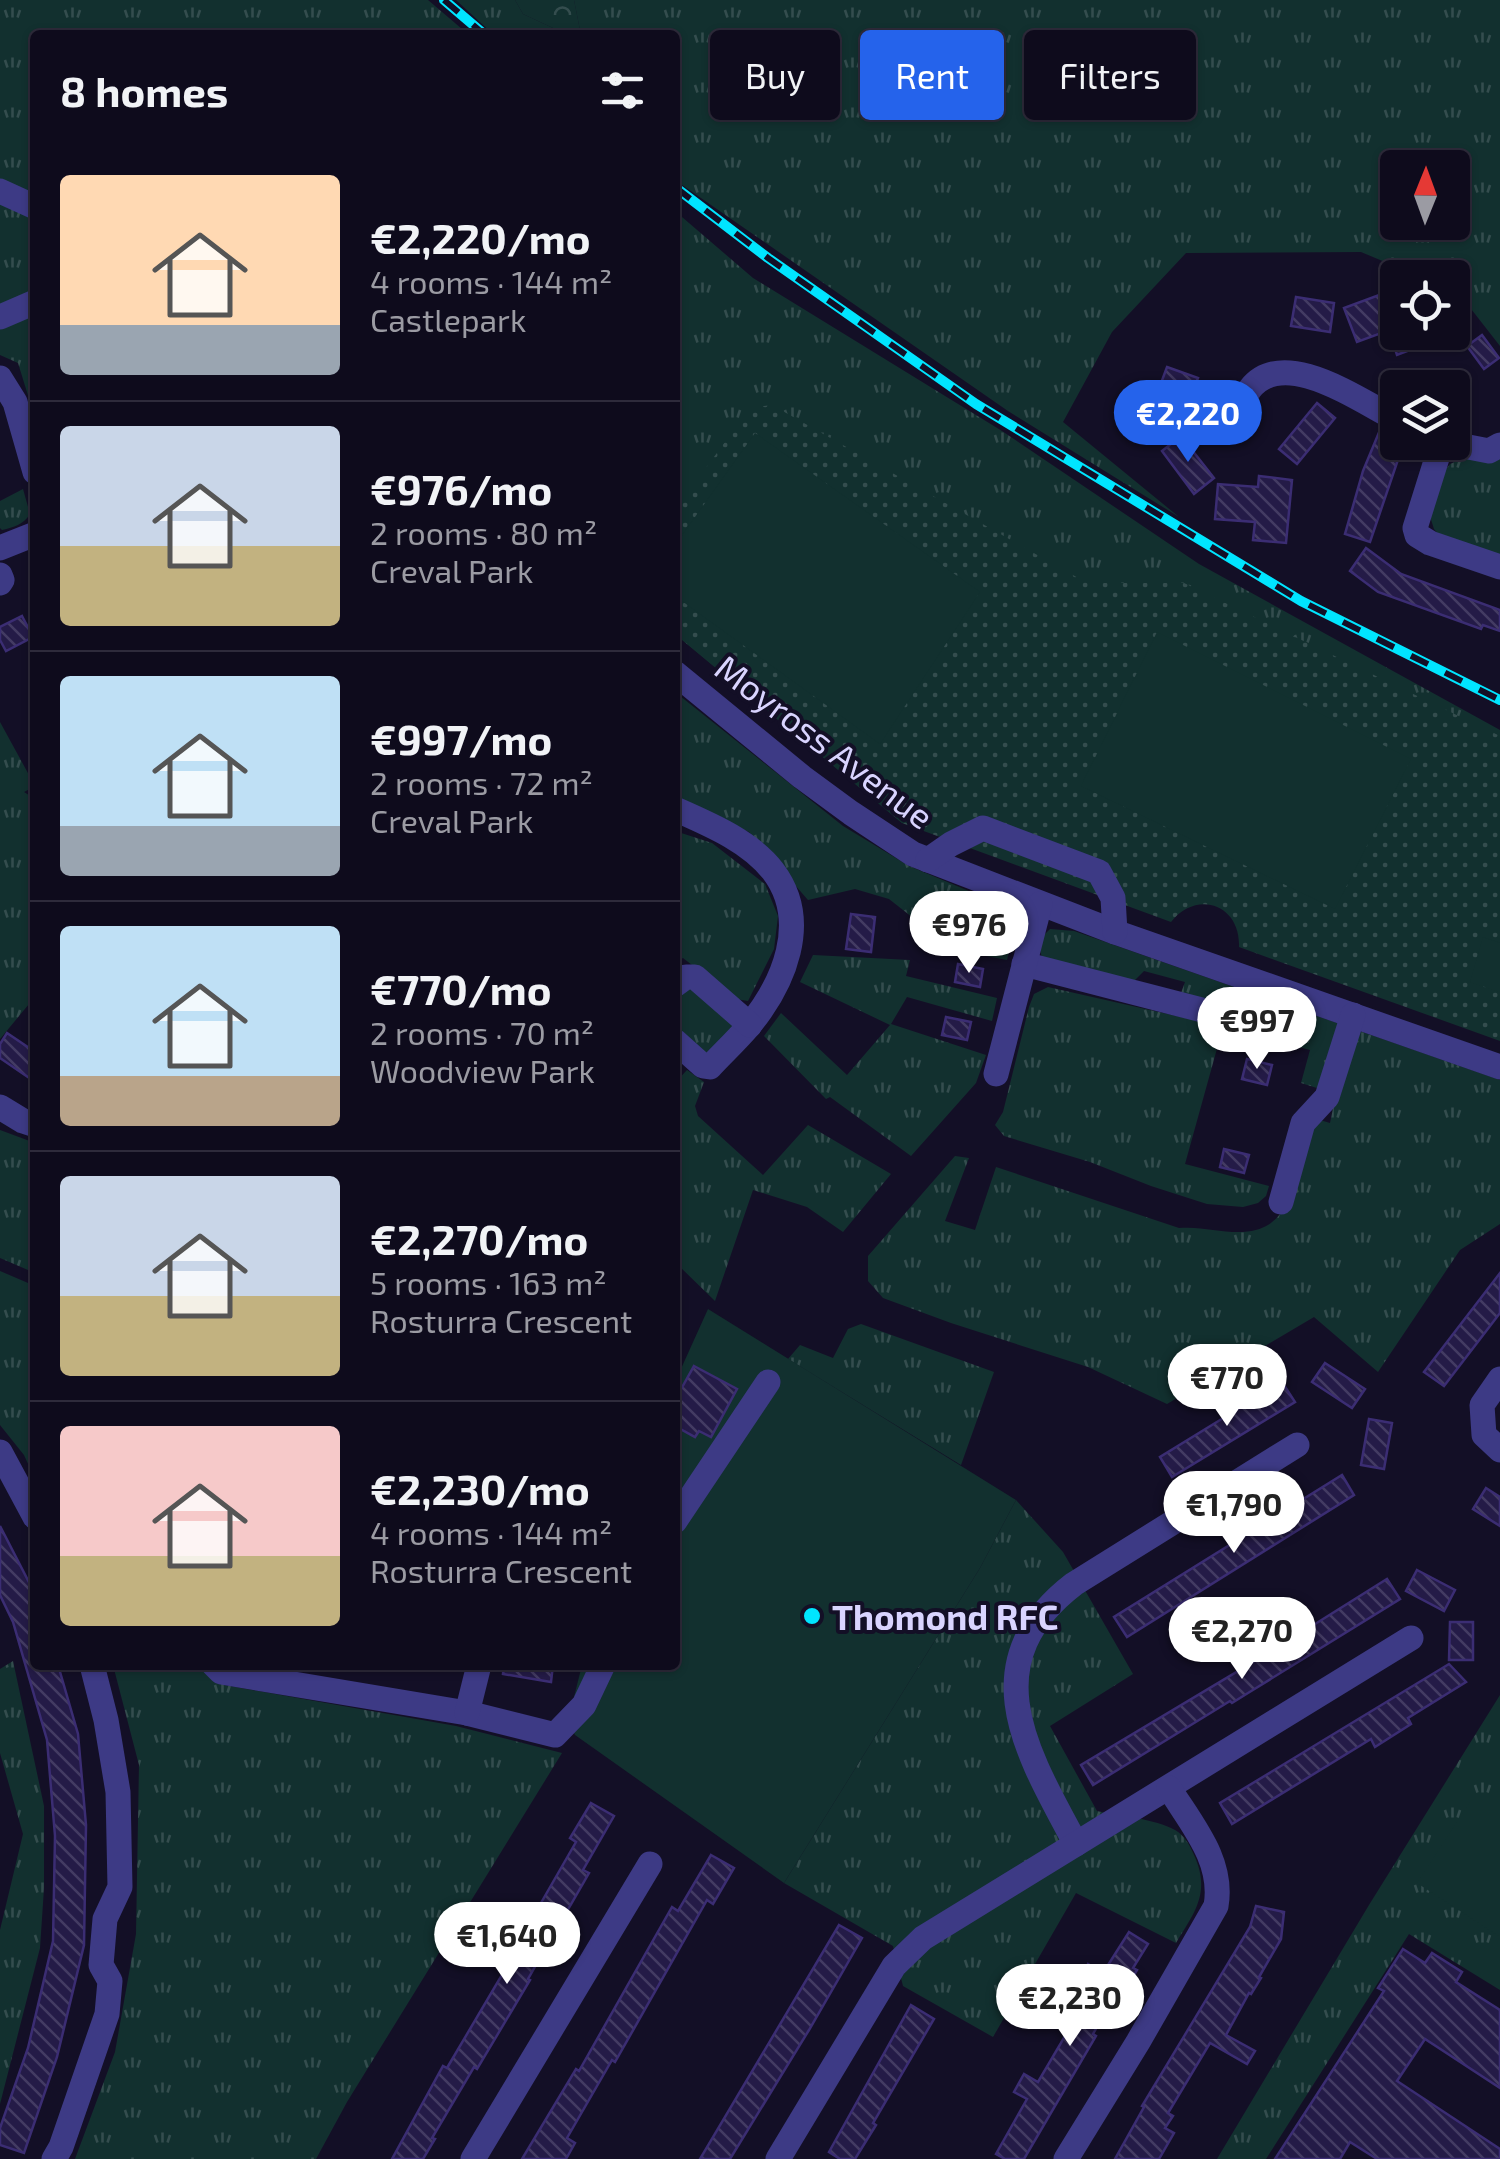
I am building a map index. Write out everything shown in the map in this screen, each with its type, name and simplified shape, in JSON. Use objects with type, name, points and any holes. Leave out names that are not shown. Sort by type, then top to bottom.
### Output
[{"type":"street","points":[[0,191],[30,205]]},
{"type":"street","points":[[0,316],[30,304]]},
{"type":"street","points":[[1237,426],[1250,389],[1260,380],[1288,371],[1330,385],[1380,411]]},
{"type":"street","points":[[0,378],[15,402],[30,454]]},
{"type":"street","points":[[1470,447],[1489,451],[1500,445]]},
{"type":"street","points":[[1436,460],[1415,528],[1416,536],[1500,567]]},
{"type":"street","points":[[0,548],[30,536]]},
{"type":"street","points":[[0,575],[0,584]]},
{"type":"street","name":"Moyross Avenue","points":[[680,677],[802,777],[913,854],[1115,932],[1500,1067]]},
{"type":"street","points":[[680,812],[735,838],[772,870],[793,917],[786,961],[750,1025],[710,1067],[703,1066],[680,1046]]},
{"type":"street","points":[[928,860],[982,828],[1099,872],[1114,898],[1115,932]]},
{"type":"street","points":[[996,1074],[1040,904]]},
{"type":"street","points":[[1024,964],[1206,1011]]},
{"type":"street","points":[[680,981],[695,977],[750,1025]]},
{"type":"street","points":[[1280,1202],[1303,1123],[1327,1098],[1352,1015]]},
{"type":"street","points":[[0,1107],[30,1123]]},
{"type":"street","points":[[1500,1379],[1482,1405],[1484,1435],[1500,1450]]},
{"type":"street","points":[[680,1514],[768,1382]]},
{"type":"street","points":[[1076,1844],[1037,1772],[1022,1728],[1016,1683],[1018,1660],[1030,1631],[1054,1600],[1074,1584],[1297,1445]]},
{"type":"street","points":[[0,1452],[30,1507]]},
{"type":"street","points":[[778,2159],[894,1966],[924,1938],[1411,1638]]},
{"type":"street","points":[[54,2159],[108,2014],[110,1981],[101,1965],[104,1919],[120,1887],[118,1792],[93,1670]]},
{"type":"street","points":[[219,1670],[466,1713],[555,1736],[584,1706],[601,1670]]},
{"type":"street","points":[[466,1713],[478,1670]]},
{"type":"street","points":[[1066,2159],[1216,1906],[1218,1880],[1210,1855],[1170,1788]]},
{"type":"street","points":[[473,2159],[650,1864]]},
{"type":"green space","points":[[0,0],[428,0],[463,30],[30,30],[30,402],[18,363],[0,355]]},
{"type":"green space","points":[[456,0],[515,0],[523,14],[557,30],[489,30]]},
{"type":"green space","points":[[515,0],[574,0],[580,30],[557,30],[523,14]]},
{"type":"green space","points":[[574,0],[1500,0],[1500,346],[1470,308],[1470,260],[1380,260],[1361,252],[1186,253],[1112,332],[1063,422],[1179,517],[1008,411],[680,183],[680,30],[580,30]]},
{"type":"green space","points":[[680,215],[753,278],[1002,431],[1199,564],[1500,730],[1500,835],[1245,901],[988,790],[902,823],[680,638]]},
{"type":"green space","points":[[772,405],[1087,583],[1184,583],[1500,736],[1500,1041],[1239,947],[1233,921],[1216,906],[1193,906],[1171,922],[902,823],[680,638],[680,503],[750,408]]},
{"type":"green space","points":[[755,433],[980,592],[880,744],[680,600],[680,538]]},
{"type":"green space","points":[[1500,456],[1500,556],[1443,540],[1429,513],[1443,473],[1450,464],[1470,458]]},
{"type":"green space","points":[[23,489],[30,514],[14,527],[2,530],[0,501]]},
{"type":"green space","points":[[1157,632],[1411,759],[1335,909],[1081,786]]},
{"type":"green space","points":[[680,696],[843,826],[909,866],[1019,912],[1007,960],[918,943],[917,921],[889,899],[855,889],[808,900],[749,832],[680,799]]},
{"type":"green space","points":[[0,722],[30,777],[30,789],[24,792],[30,796],[30,1004],[0,1039]]},
{"type":"green space","points":[[680,833],[712,843],[765,884],[778,916],[774,949],[748,1001],[736,999],[680,960]]},
{"type":"green space","points":[[1050,929],[1074,931],[1500,1080],[1500,1224],[1460,1250],[1378,1372],[1314,1317],[1167,1404],[1088,1367],[883,1298],[868,1281],[868,1256],[955,1156],[969,1158],[945,1221],[975,1230],[996,1167],[1179,1228],[1243,1232],[1268,1225],[1283,1210],[1313,1118],[1330,1123],[1336,1094],[1301,1083],[1310,1050],[1223,1027],[1185,1164],[1269,1186],[1258,1203],[1243,1207],[1207,1204],[1004,1136],[995,1125],[1003,1112],[1034,994],[1048,987],[1212,1024],[1217,1002],[1181,993],[1185,982],[1144,971],[1133,982],[1042,958],[1038,941]]},
{"type":"green space","points":[[1483,937],[1500,943],[1500,992],[1470,982]]},
{"type":"green space","points":[[813,955],[910,960],[906,976],[997,998],[992,1021],[907,997],[891,1024],[986,1055],[976,1083],[911,1156],[830,1097],[826,1099],[764,1036],[781,1013],[847,1075],[890,1025],[800,982]]},
{"type":"green space","points":[[685,988],[695,990],[733,1023],[731,1031],[704,1055],[680,1034],[680,993]]},
{"type":"green space","points":[[687,1070],[704,1082],[695,1106],[698,1116],[763,1175],[808,1125],[891,1174],[843,1232],[807,1207],[753,1190],[715,1301],[680,1267],[680,1078]]},
{"type":"green space","points":[[0,1130],[30,1141],[30,1271],[0,1258]]},
{"type":"green space","points":[[0,1271],[30,1284],[30,1468],[0,1425]]},
{"type":"green space","name":"Thomond RFC","points":[[708,1309],[1016,1500],[980,1568],[784,1883],[575,1735],[568,1721],[581,1670],[680,1670],[680,1371]]},
{"type":"green space","points":[[861,1324],[994,1372],[961,1465],[788,1359],[800,1345],[833,1358],[848,1329]]},
{"type":"green space","points":[[1016,1500],[1063,1552],[1133,1674],[1050,1726],[1097,1811],[1158,1823],[1184,1838],[1199,1868],[1201,1891],[1195,1911],[1176,1943],[1076,1893],[993,2037],[903,1986],[893,1946],[784,1883],[980,1568]]},
{"type":"green space","points":[[13,1661],[44,1806],[44,1888],[40,1948],[0,2104],[0,1930],[23,1834],[0,1753],[0,1669]]},
{"type":"green space","points":[[114,1670],[208,1670],[224,1685],[456,1726],[562,1753],[347,2102],[316,2159],[75,2159],[115,2052],[136,1934],[139,1765]]},
{"type":"green space","points":[[1500,1695],[1500,1990],[1409,1934],[1266,2159],[1217,2159],[1369,1905]]},
{"type":"green space","points":[[1470,1802],[1500,1822],[1500,1937],[1417,1883]]},
{"type":"building","points":[[1380,295],[1380,334],[1357,342],[1344,308]]},
{"type":"building","points":[[1296,297],[1334,303],[1330,332],[1291,326]]},
{"type":"building","points":[[1482,335],[1499,358],[1484,369],[1470,350],[1470,344]]},
{"type":"building","points":[[1167,367],[1198,378],[1177,430],[1148,418]]},
{"type":"building","points":[[1317,403],[1335,418],[1297,464],[1279,449]]},
{"type":"building","points":[[1380,430],[1380,460],[1398,460],[1370,542],[1345,534],[1363,471]]},
{"type":"building","points":[[1181,436],[1214,478],[1194,494],[1162,451]]},
{"type":"building","points":[[1259,476],[1292,480],[1286,543],[1253,540],[1255,522],[1215,519],[1218,484],[1258,487]]},
{"type":"building","points":[[1366,548],[1401,574],[1500,610],[1500,631],[1483,625],[1481,629],[1378,592],[1350,571]]},
{"type":"building","points":[[22,616],[30,639],[6,651],[0,640],[0,627]]},
{"type":"building","points":[[851,914],[875,917],[871,952],[846,949]]},
{"type":"building","points":[[958,964],[983,969],[980,987],[955,982]]},
{"type":"building","points":[[946,1017],[971,1022],[967,1040],[942,1035]]},
{"type":"building","points":[[7,1033],[30,1049],[30,1079],[0,1058],[0,1044]]},
{"type":"building","points":[[1247,1059],[1272,1065],[1267,1085],[1242,1079]]},
{"type":"building","points":[[1224,1149],[1249,1155],[1244,1173],[1220,1167]]},
{"type":"building","points":[[1500,1273],[1500,1313],[1444,1386],[1424,1372]]},
{"type":"building","points":[[1325,1363],[1365,1389],[1352,1408],[1312,1382]]},
{"type":"building","points":[[694,1366],[737,1389],[711,1437],[699,1431],[695,1437],[680,1429],[680,1391]]},
{"type":"building","points":[[1282,1382],[1295,1402],[1172,1477],[1160,1457]]},
{"type":"building","points":[[1369,1419],[1392,1423],[1384,1469],[1361,1465]]},
{"type":"building","points":[[1342,1475],[1354,1495],[1127,1637],[1114,1617]]},
{"type":"building","points":[[1486,1488],[1500,1497],[1500,1526],[1473,1509]]},
{"type":"building","points":[[0,1526],[30,1584],[30,1670],[59,1670],[78,1734],[86,1825],[84,1945],[57,2057],[24,2153],[0,2145],[0,2128],[28,2048],[53,1941],[55,1836],[47,1740],[13,1622],[0,1595]]},
{"type":"building","points":[[1417,1570],[1455,1590],[1444,1611],[1406,1591]]},
{"type":"building","points":[[1387,1579],[1400,1599],[1093,1785],[1081,1765]]},
{"type":"building","points":[[1450,1622],[1473,1622],[1473,1660],[1449,1660]]},
{"type":"building","points":[[1449,1664],[1466,1682],[1408,1718],[1411,1724],[1375,1747],[1371,1739],[1232,1824],[1220,1803]]},
{"type":"building","points":[[503,1670],[552,1670],[551,1682],[503,1674]]},
{"type":"building","points":[[591,1803],[614,1816],[583,1870],[589,1873],[530,1980],[477,2069],[474,2067],[423,2159],[392,2159],[443,2066],[447,2068],[516,1951],[576,1842],[570,1838]]},
{"type":"building","points":[[711,1855],[734,1868],[713,1904],[707,1900],[615,2062],[612,2060],[567,2138],[575,2143],[566,2159],[522,2159],[576,2069],[579,2071],[672,1907],[678,1911]]},
{"type":"building","points":[[1256,1906],[1284,1912],[1281,1939],[1226,2035],[1255,2051],[1247,2064],[1210,2043],[1168,2113],[1173,2116],[1165,2128],[1174,2133],[1159,2159],[1115,2159],[1142,2106],[1250,1927]]},
{"type":"building","points":[[839,1925],[862,1938],[809,2030],[730,2159],[700,2159]]},
{"type":"building","points":[[1129,1932],[1148,1944],[1133,1968],[1137,1970],[1119,2000],[1114,1997],[1093,2034],[1096,2036],[1024,2159],[1005,2159],[996,2154],[1027,2099],[1014,2092],[1024,2074],[1038,2082],[1093,1988],[1079,1980],[1088,1964],[1103,1973]]},
{"type":"building","points":[[1403,1949],[1425,1963],[1432,1953],[1462,1972],[1456,1982],[1500,2010],[1500,2088],[1425,2039],[1397,2081],[1500,2149],[1500,2159],[1377,2159],[1350,2142],[1340,2159],[1275,2159],[1384,1991],[1378,1988]]},
{"type":"building","points":[[911,2005],[934,2019],[855,2159],[840,2159],[829,2152]]},
{"type":"railway","points":[[444,0],[479,30]]},
{"type":"railway","points":[[680,191],[768,258],[976,404],[1301,601],[1500,700]]},
{"type":"place","name":"Thomond RFC","points":[[812,1616]]}]
